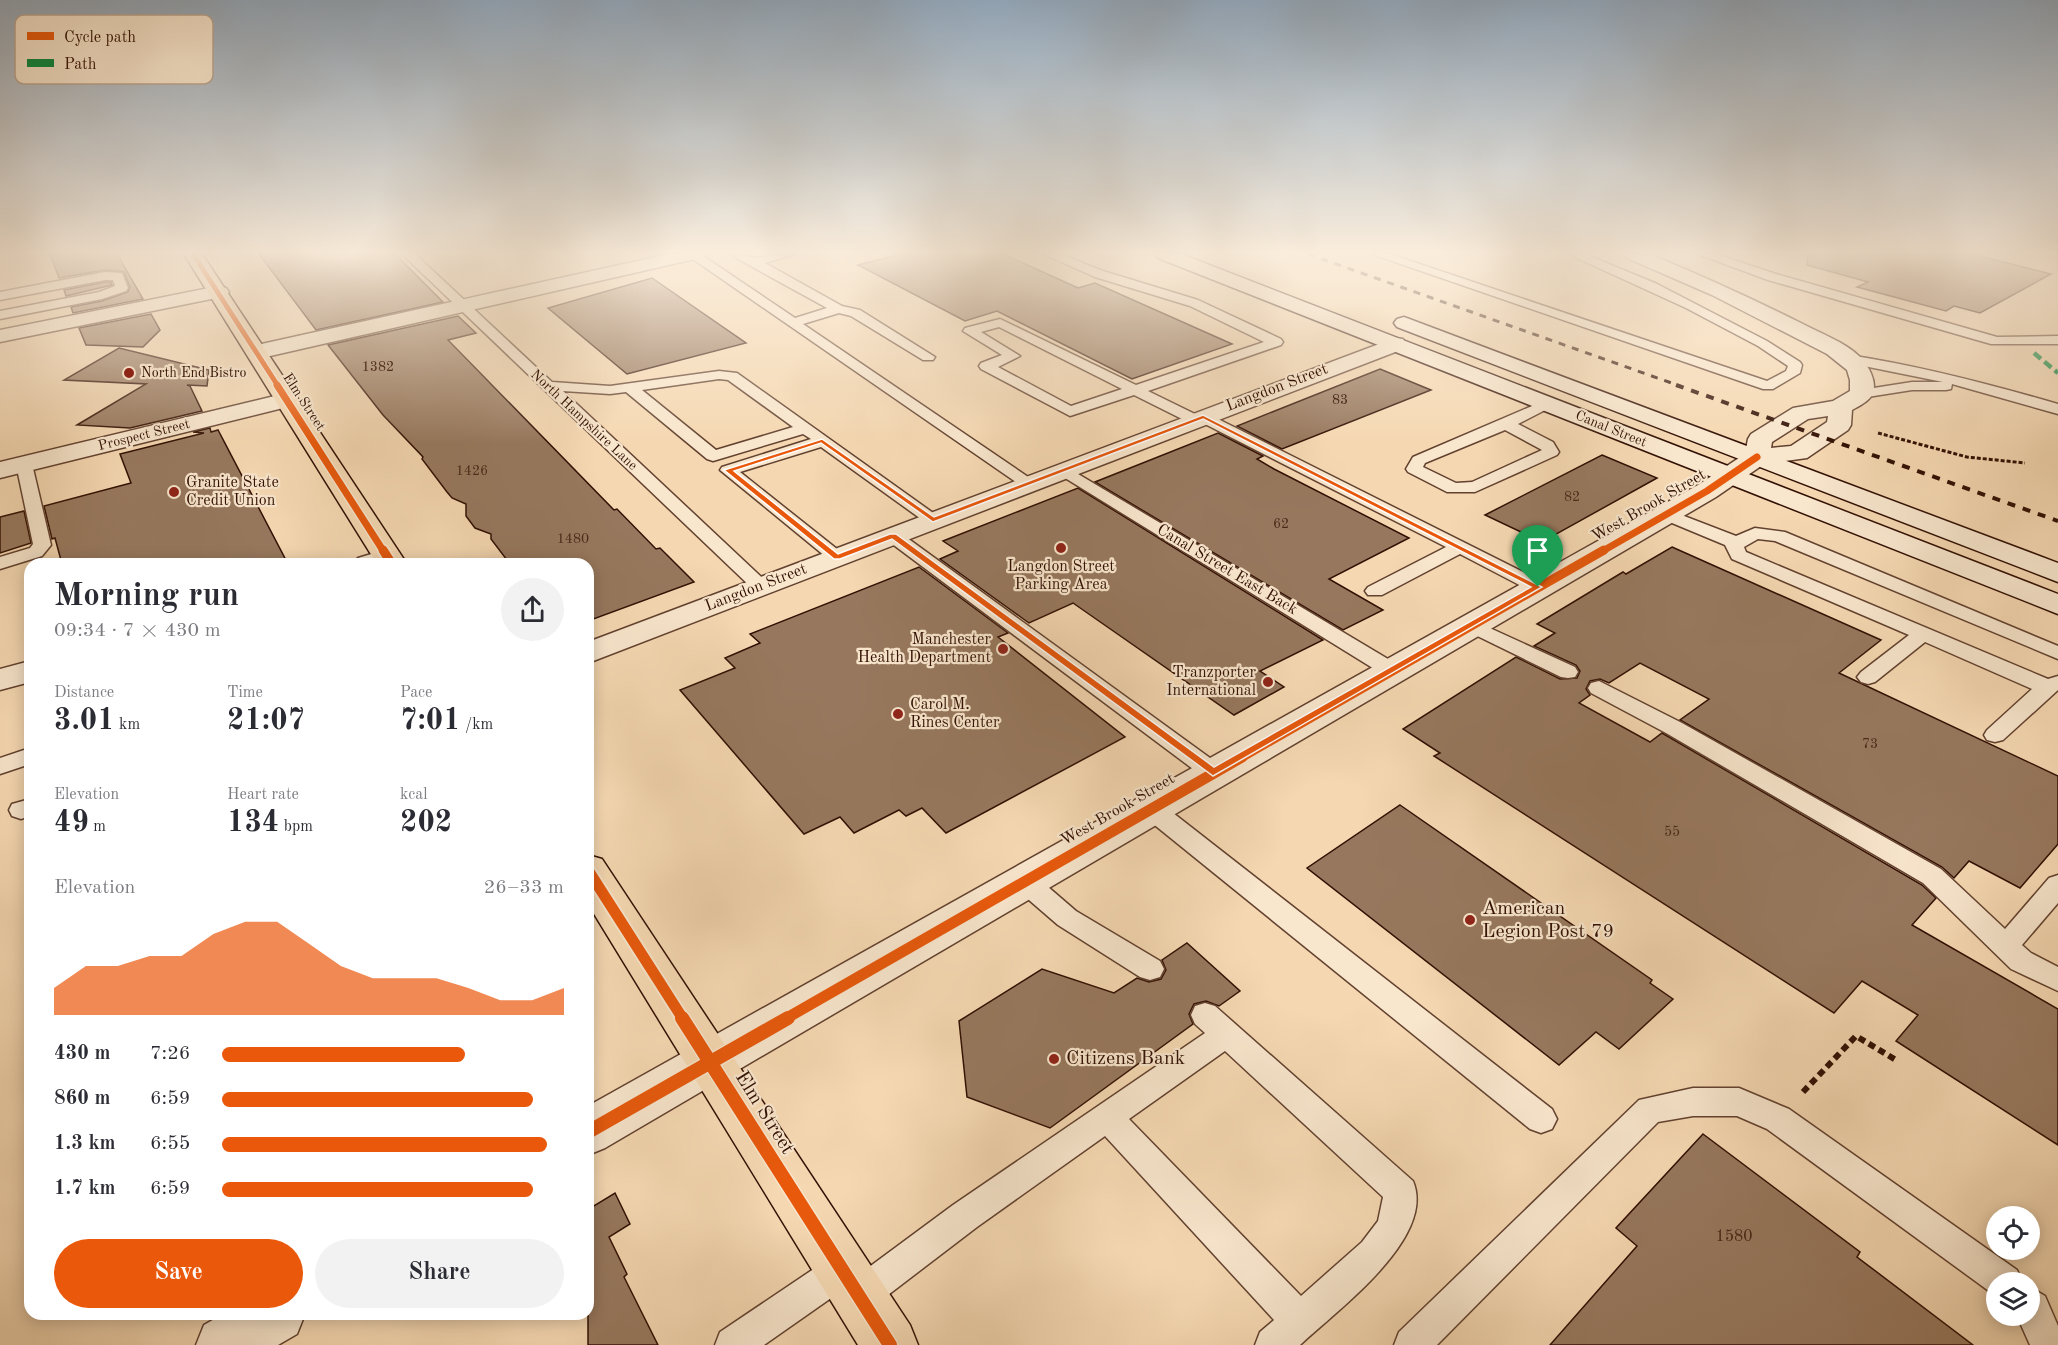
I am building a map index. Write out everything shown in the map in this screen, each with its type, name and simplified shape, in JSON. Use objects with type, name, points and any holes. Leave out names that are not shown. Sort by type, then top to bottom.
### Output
[{"type":"main road","name":"Elm Street","points":[[234,317],[287,400],[381,558]]},
{"type":"main road","name":"Elm Street","points":[[594,891],[710,1061],[890,1345]]},
{"type":"street","points":[[0,336],[96,317]]},
{"type":"street","points":[[256,352],[415,317]]},
{"type":"street","name":"Canal Street","points":[[1325,317],[1546,404],[1916,520],[2058,573]]},
{"type":"street","name":"Canal Street","points":[[1387,317],[1744,467],[2058,605]]},
{"type":"street","points":[[1744,467],[1798,453],[1839,425],[1840,407],[1861,394],[1864,381],[1850,359],[1772,317]]},
{"type":"street","name":"Langdon Street","points":[[594,651],[1395,344]]},
{"type":"street","name":"Prospect Street","points":[[12,467],[287,400]]},
{"type":"street","name":"West Brook Street","points":[[594,1129],[1666,514],[1744,467]]},
{"type":"street","points":[[0,680],[24,673]]},
{"type":"street","points":[[224,1345],[267,1320]]},
{"type":"lane","name":"North Hampshire Lane","points":[[474,317],[762,586]]},
{"type":"lane","points":[[783,317],[1029,483]]},
{"type":"lane","points":[[793,323],[813,317]]},
{"type":"lane","points":[[860,317],[928,357]]},
{"type":"lane","points":[[1223,317],[1276,342],[1135,390],[1071,411],[986,366],[1013,356],[970,331],[1000,323],[1135,390],[1199,418],[1538,587]]},
{"type":"lane","points":[[1563,317],[1768,386],[1793,373],[1795,365],[1788,359],[1711,317]]},
{"type":"lane","points":[[1911,317],[1996,341],[2058,340]]},
{"type":"lane","points":[[1850,359],[1895,365],[2058,409]]},
{"type":"lane","points":[[548,386],[610,390],[719,375],[732,376],[933,520]]},
{"type":"lane","points":[[1861,394],[1934,385],[1985,388]]},
{"type":"lane","points":[[629,387],[713,456],[805,428]]},
{"type":"lane","points":[[1506,424],[1547,445],[1551,452],[1474,487],[1453,488],[1414,469],[1419,460],[1506,424],[1546,404]]},
{"type":"lane","points":[[822,441],[728,470],[837,557]]},
{"type":"lane","points":[[0,563],[36,552],[42,546],[12,467]]},
{"type":"lane","name":"Canal Street East Back","points":[[1063,470],[1391,670]]},
{"type":"lane","points":[[1666,514],[1737,543]]},
{"type":"lane","points":[[1995,735],[2052,685],[1923,634],[1738,555],[1734,545],[1755,532],[1779,536],[2058,653]]},
{"type":"lane","points":[[893,536],[1213,772]]},
{"type":"lane","points":[[1375,591],[1460,547]]},
{"type":"lane","points":[[1470,625],[1568,672]]},
{"type":"lane","points":[[1868,677],[1923,634]]},
{"type":"lane","points":[[1599,688],[1674,728],[1932,876],[2021,961],[2058,980]]},
{"type":"lane","points":[[0,766],[24,758]]},
{"type":"lane","points":[[1150,808],[1541,1119]]},
{"type":"lane","points":[[1024,881],[1067,918],[1150,969]]},
{"type":"lane","points":[[2006,946],[2058,885]]},
{"type":"lane","points":[[733,1345],[851,1283],[966,1216],[1107,1117],[1216,1025],[1401,1192],[1393,1228],[1374,1254],[1273,1345]]},
{"type":"lane","points":[[1412,1345],[1650,1110],[1693,1102],[1739,1102],[1778,1119],[1991,1272]]},
{"type":"lane","points":[[1107,1117],[1300,1321]]},
{"type":"lane","points":[[278,1320],[284,1345]]},
{"type":"lane","points":[[2040,1325],[2048,1345]]},
{"type":"path","points":[[1878,433],[1967,457],[2025,463]]},
{"type":"path","points":[[1817,1077],[1856,1036],[1896,1060]]},
{"type":"building","points":[[137,317],[153,317],[160,330],[143,347],[86,345],[79,328]]},
{"type":"building","points":[[306,317],[376,317],[316,330]]},
{"type":"building","points":[[459,317],[476,333],[448,340],[614,510],[617,509],[656,549],[660,548],[694,582],[594,619],[594,558],[505,558],[491,539],[491,534],[475,528],[466,516],[466,504],[452,498],[422,459],[423,457],[383,415],[328,345]]},
{"type":"building","points":[[558,317],[708,317],[746,343],[627,374]]},
{"type":"building","points":[[957,317],[979,317],[965,321]]},
{"type":"building","points":[[1008,317],[1171,317],[1232,344],[1132,379]]},
{"type":"building","points":[[119,348],[209,370],[207,386],[187,385],[190,386],[202,411],[130,428],[77,425],[146,384],[64,380]]},
{"type":"building","points":[[1380,369],[1431,390],[1282,449],[1237,426]]},
{"type":"building","name":"Granite State Credit Union","points":[[210,428],[211,432],[218,430],[285,558],[60,558],[55,538],[52,539],[44,506],[131,483],[120,454],[204,433],[193,432]]},
{"type":"building","points":[[1218,433],[1263,456],[1257,459],[1274,469],[1409,538],[1329,579],[1383,610],[1343,630],[1095,482]]},
{"type":"building","points":[[1602,455],[1657,478],[1542,542],[1485,515]]},
{"type":"building","points":[[1078,488],[1323,640],[1260,671],[1284,687],[1234,715],[1073,603],[1029,623],[940,559],[958,551],[943,541]]},
{"type":"building","points":[[24,511],[31,543],[0,553],[0,517]]},
{"type":"building","points":[[1672,547],[1881,640],[1839,673],[2058,776],[2058,844],[2020,888],[1969,861],[1954,878],[1942,867],[1680,720],[1709,699],[1640,663],[1609,683],[1600,679],[1590,681],[1586,689],[1590,695],[1579,703],[1650,742],[1662,733],[1922,885],[1936,898],[1912,925],[2058,1009],[2058,1145],[1896,1041],[1918,1015],[1862,981],[1834,1013],[1434,756],[1440,753],[1403,729],[1516,657],[1560,679],[1577,678],[1580,671],[1576,665],[1534,646],[1555,633],[1537,624],[1623,572],[1626,574]]},
{"type":"building","name":"Carol M. Rines Center","points":[[919,567],[1008,633],[998,637],[1125,737],[946,833],[922,808],[906,816],[899,810],[854,833],[840,817],[804,834],[680,690],[735,668],[725,658],[760,643],[750,634]]},
{"type":"building","name":"American Legion Post 79","points":[[1400,805],[1652,980],[1650,983],[1673,999],[1619,1049],[1596,1032],[1559,1065],[1307,868]]},
{"type":"building","name":"Citizens Bank","points":[[1187,943],[1240,991],[1219,1006],[1206,1001],[1194,1004],[1189,1014],[1193,1024],[1050,1128],[967,1097],[959,1021],[1042,969],[1114,993],[1137,978],[1149,982],[1161,979],[1166,970],[1162,960]]},
{"type":"building","points":[[1703,1134],[1860,1252],[1857,1257],[1973,1345],[1550,1345],[1637,1246],[1616,1228]]},
{"type":"building","points":[[615,1193],[630,1224],[609,1237],[627,1274],[624,1277],[658,1345],[588,1345],[588,1320],[594,1320],[594,1206]]},
{"type":"railway","points":[[1485,317],[1680,386]]},
{"type":"railway","points":[[1676,385],[2058,521]]},
{"type":"marked path","points":[[2034,353],[2058,373]]},
{"type":"cycle path","points":[[233,317],[388,558]]},
{"type":"cycle path","points":[[594,1129],[1707,491],[1757,457]]},
{"type":"cycle path","points":[[594,879],[890,1345]]},
{"type":"place","name":"North End Bistro","points":[[129,373]]},
{"type":"place","name":"Granite State Credit Union","points":[[174,492]]},
{"type":"place","name":"Langdon Street Parking Area","points":[[1061,548]]},
{"type":"place","name":"Manchester Health Department","points":[[1003,649]]},
{"type":"place","name":"Tranzporter International","points":[[1268,682]]},
{"type":"place","name":"Carol M. Rines Center","points":[[898,714]]},
{"type":"place","name":"American Legion Post 79","points":[[1470,920]]},
{"type":"place","name":"Citizens Bank","points":[[1054,1059]]},
{"type":"route","points":[[1203,417],[1538,587],[1213,772],[893,536],[837,557],[728,470],[822,441],[933,520],[1203,417]]}]
